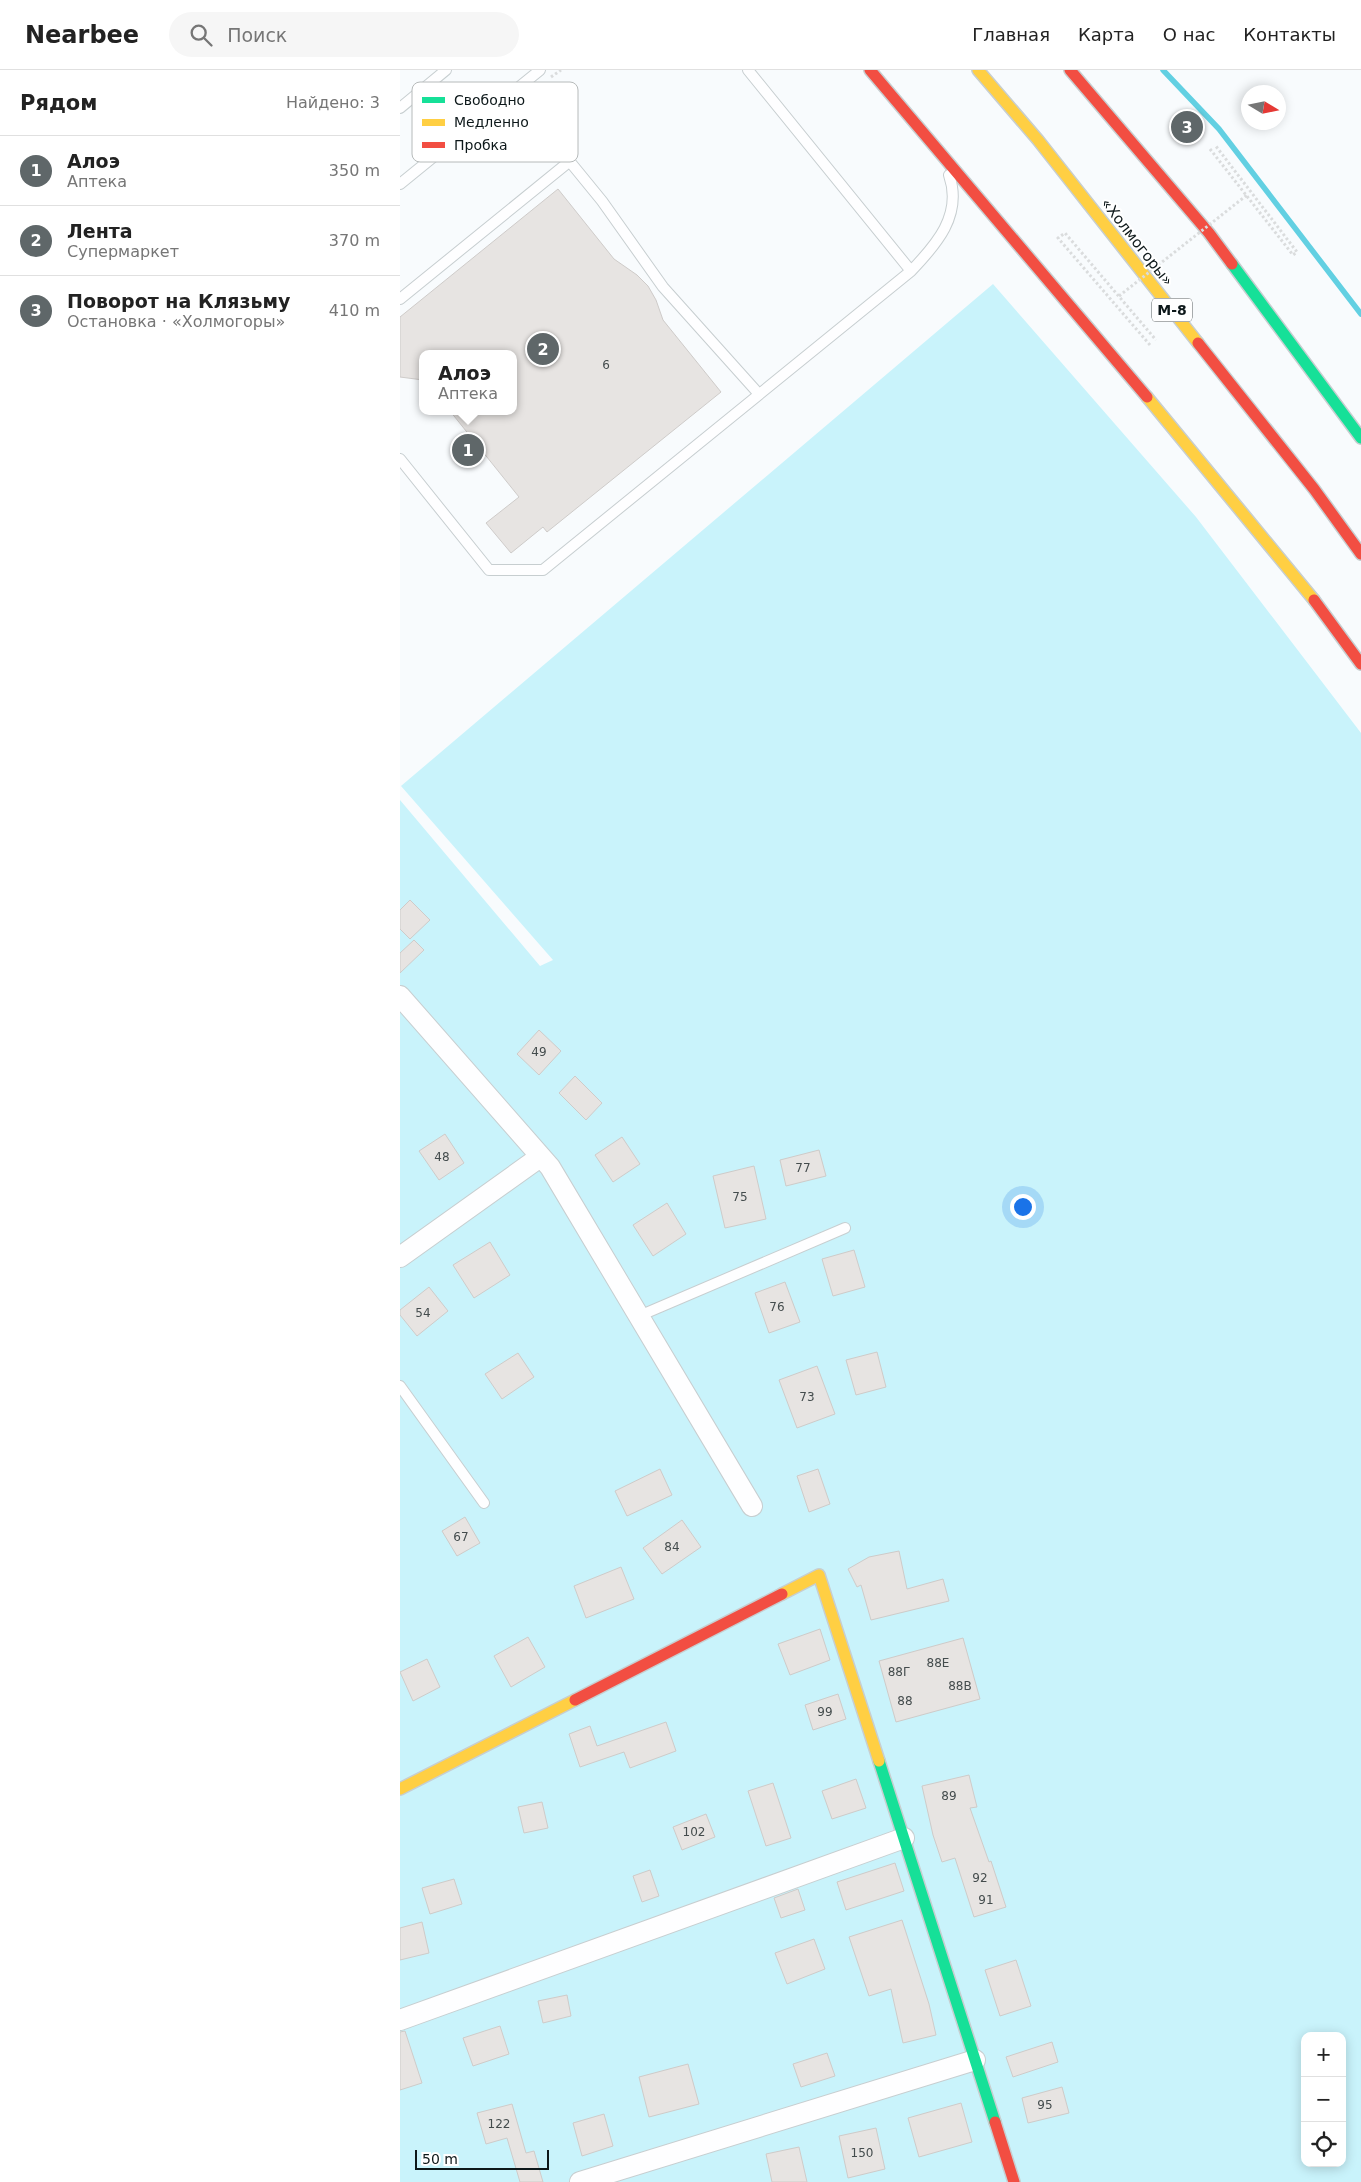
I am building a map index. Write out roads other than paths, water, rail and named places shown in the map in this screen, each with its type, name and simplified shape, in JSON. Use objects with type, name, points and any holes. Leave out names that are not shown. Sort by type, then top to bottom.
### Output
[{"type":"main road","points":[[870,70],[936,150],[1124,368],[1319,606],[1361,664]]},
{"type":"main road","name":"«Холмогоры»","points":[[978,70],[1051,156],[1314,489],[1361,554]]},
{"type":"main road","points":[[1070,70],[1209,232],[1361,438]]},
{"type":"main road","points":[[400,1789],[819,1575],[1014,2182]]},
{"type":"street","points":[[400,996],[550,1168],[752,1506]]},
{"type":"street","points":[[400,1257],[540,1157]]},
{"type":"street","points":[[400,2020],[904,1838]]},
{"type":"street","points":[[580,2182],[975,2060]]},
{"type":"lane","points":[[431,82],[446,70]]},
{"type":"lane","points":[[525,82],[540,70]]},
{"type":"lane","points":[[748,70],[911,271]]},
{"type":"lane","points":[[400,108],[412,98]]},
{"type":"lane","points":[[400,458],[489,570],[543,570],[758,393],[911,271],[938,243],[949,220],[953,195],[950,177],[936,150]]},
{"type":"lane","points":[[400,184],[427,162]]},
{"type":"lane","points":[[400,299],[569,162]]},
{"type":"lane","points":[[571,162],[632,241],[663,287],[758,393]]},
{"type":"lane","points":[[639,1316],[845,1228]]},
{"type":"lane","points":[[400,1386],[484,1503]]},
{"type":"waterway","points":[[1163,70],[1219,129],[1361,314]]},
{"type":"place","name":"Поворот на Клязьму","points":[[1187,127]]},
{"type":"place","name":"Лента","points":[[543,349]]},
{"type":"place","name":"Алоэ","points":[[468,450]]}]
